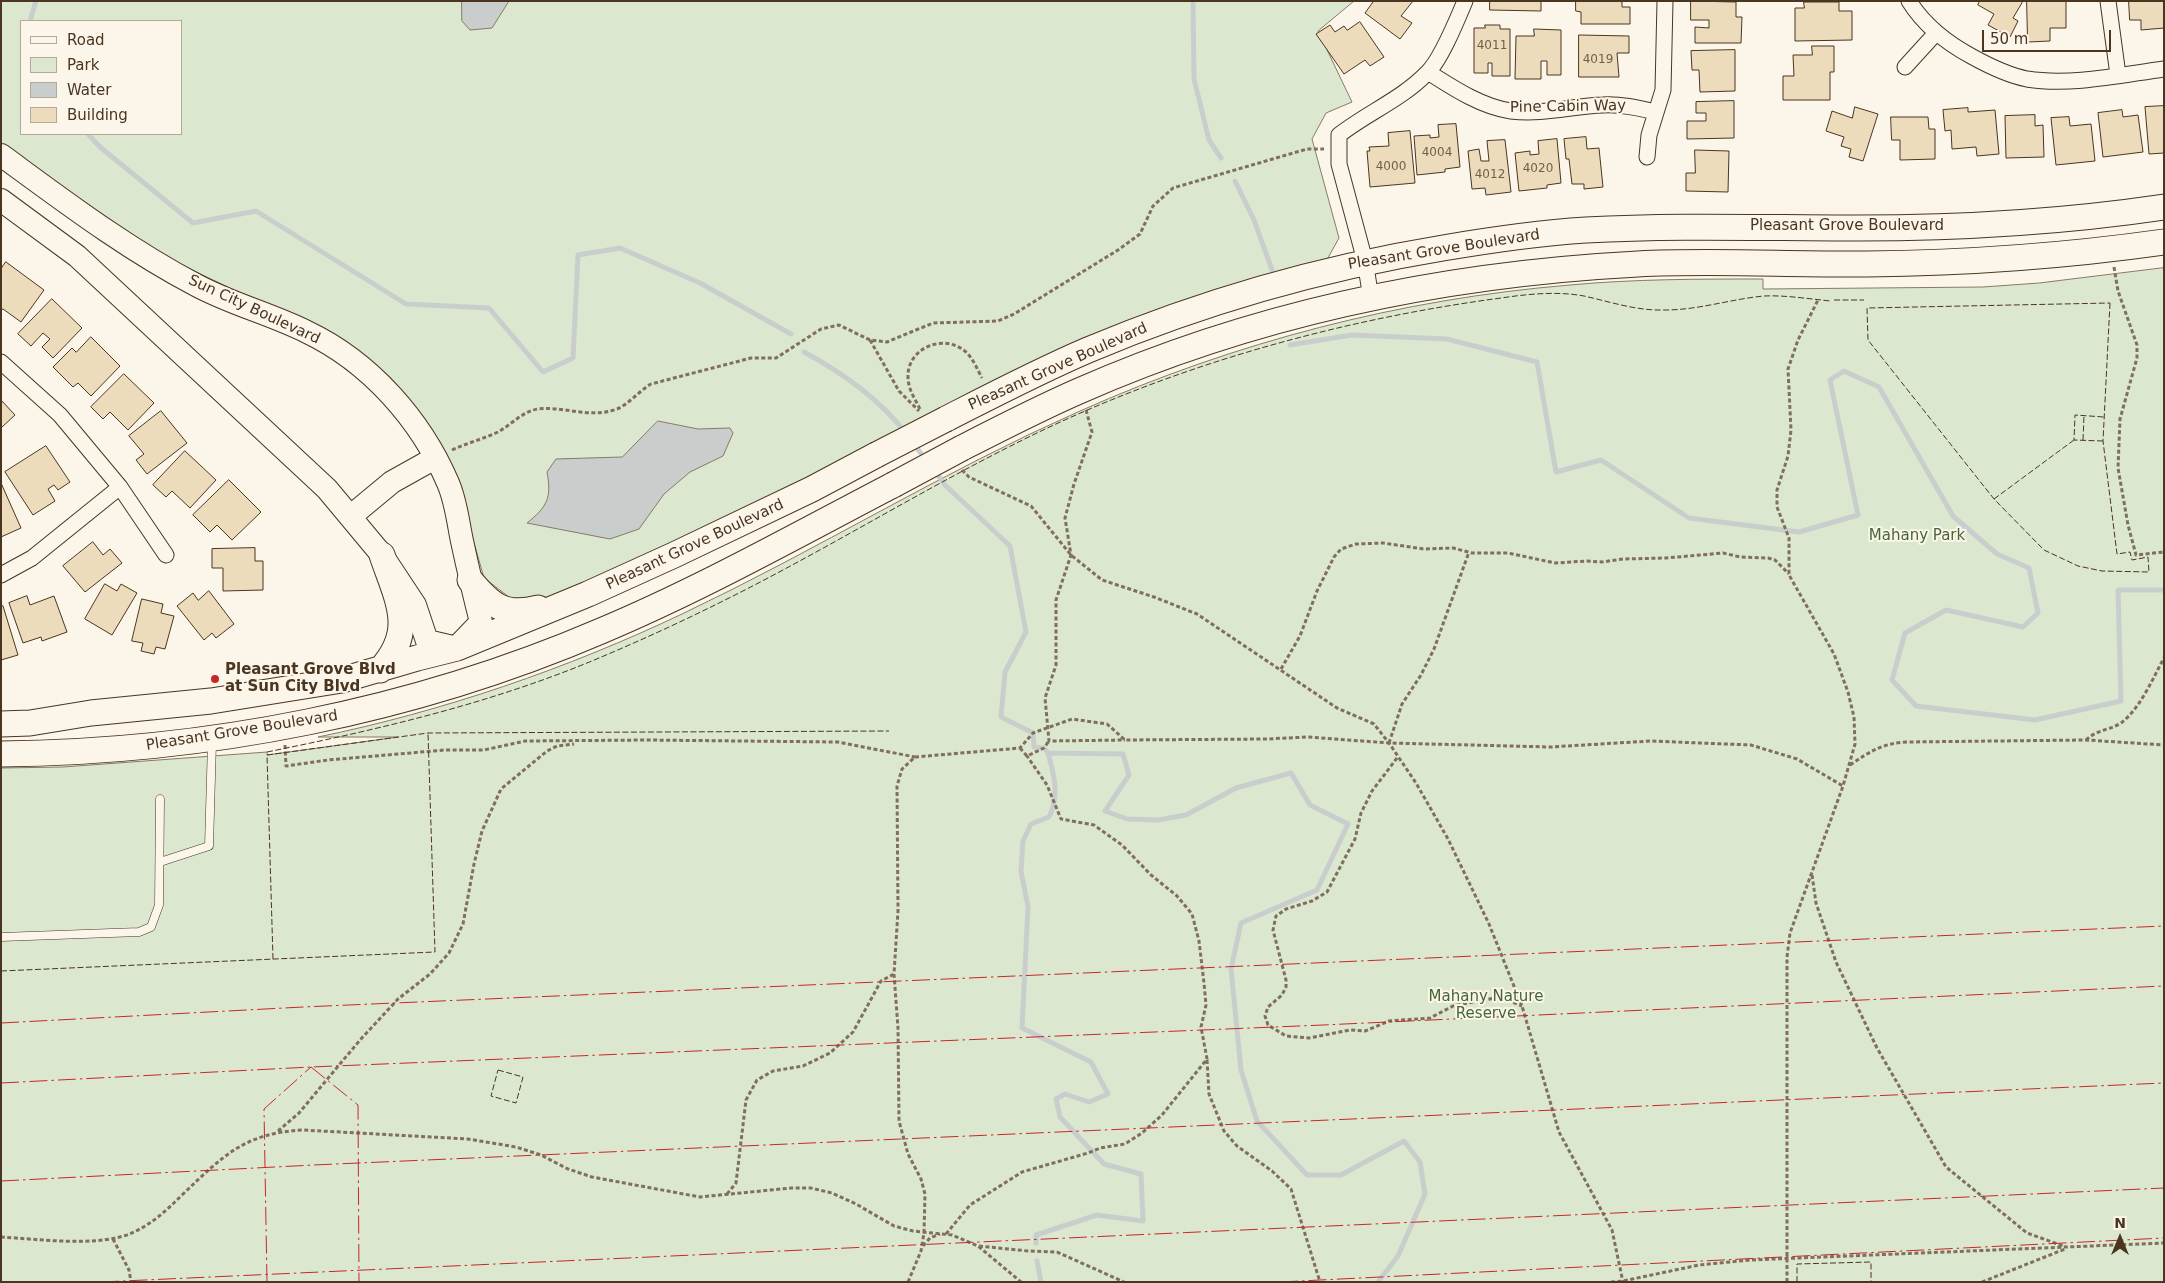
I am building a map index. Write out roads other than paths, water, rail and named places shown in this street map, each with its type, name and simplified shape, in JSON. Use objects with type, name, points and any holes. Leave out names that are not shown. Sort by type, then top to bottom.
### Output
[{"type":"main road","name":"Pleasant Grove Boulevard","points":[[1,724],[30,723],[91,713],[211,701],[342,680],[457,648],[588,594],[812,490],[876,454],[934,417],[991,396],[1087,350],[1162,321],[1292,279],[1366,261],[1497,239],[1584,230],[1694,226],[1860,228],[2016,224],[2164,207]]},
{"type":"main road","name":"Pleasant Grove Boulevard","points":[[1,754],[138,748],[284,727],[381,705],[468,681],[602,631],[719,576],[893,485],[959,455],[1081,390],[1153,361],[1298,315],[1371,298],[1500,276],[1597,267],[1682,263],[1865,264],[1974,262],[2112,250],[2164,242]]},
{"type":"main road","points":[[380,670],[391,658],[399,643],[402,614],[382,555]]},
{"type":"main road","points":[[470,580],[487,601],[505,610],[524,612],[588,594]]},
{"type":"street","points":[[1371,298],[1366,261],[1342,172],[1339,135],[1361,118],[1387,105],[1428,72],[1454,28],[1464,1]]},
{"type":"street","points":[[1647,157],[1649,135],[1663,90],[1665,1]]},
{"type":"street","points":[[1909,1],[1936,33],[1961,50],[2004,72],[2027,78],[2052,81],[2164,69]]},
{"type":"street","points":[[2108,1],[2118,75]]},
{"type":"street","points":[[1905,67],[1936,33]]},
{"type":"street","name":"Pine Cabin Way","points":[[1428,72],[1476,100],[1510,111],[1551,110],[1603,105],[1630,106],[1656,112]]},
{"type":"street","name":"Sun City Boulevard","points":[[1,155],[116,237],[196,285],[307,332],[347,356],[377,381],[407,413],[436,458],[449,484],[481,622],[457,648]]},
{"type":"street","points":[[1,200],[77,256],[327,489],[382,555],[415,605],[427,641],[457,648],[468,681]]},
{"type":"street","points":[[1,362],[60,415],[120,487],[166,555]]},
{"type":"street","points":[[351,516],[392,482],[436,458]]},
{"type":"street","points":[[1,575],[32,558],[120,487]]},
{"type":"lane","points":[[160,862],[209,846],[212,738]]},
{"type":"lane","points":[[1,938],[139,932],[151,927],[160,906],[160,799]]},
{"type":"water","points":[[462,1],[509,1],[492,28],[470,30],[462,21]]},
{"type":"water","points":[[658,421],[698,429],[730,428],[733,433],[723,456],[690,472],[664,494],[639,529],[610,539],[527,523],[539,512],[546,501],[549,489],[547,472],[556,459],[622,457]]},
{"type":"waterway","points":[[30,20],[36,1]]},
{"type":"waterway","points":[[1193,1],[1194,79],[1209,140],[1221,158]]},
{"type":"waterway","points":[[89,135],[100,147],[193,223],[256,211],[406,304],[489,308],[543,372],[573,358],[578,255],[620,248],[700,283],[791,334]]},
{"type":"waterway","points":[[1235,181],[1254,220],[1272,270]]},
{"type":"waterway","points":[[1290,345],[1352,335],[1447,339],[1537,362],[1556,472],[1601,460],[1689,518],[1799,532],[1858,515],[1830,380],[1844,371],[1879,387],[1953,516],[1997,554],[2029,568],[2038,613],[2023,627],[1946,610],[1905,633],[1892,680],[1916,706],[2035,720],[2121,701],[2118,590],[2164,590]]},
{"type":"waterway","points":[[804,352],[832,368],[859,387],[883,408],[905,432]]},
{"type":"waterway","points":[[913,443],[926,460]]},
{"type":"waterway","points":[[935,471],[945,485],[1010,546],[1026,632],[1005,672],[1001,717],[1033,733],[1034,747],[1044,748],[1048,753],[1123,754],[1129,775],[1105,811],[1127,819],[1158,820],[1186,815],[1236,788],[1291,773],[1310,805],[1348,824],[1317,890],[1241,923],[1231,969],[1241,1070],[1257,1121],[1307,1175],[1341,1175],[1404,1141],[1420,1162],[1425,1194],[1398,1256],[1378,1282]]},
{"type":"waterway","points":[[1036,1243],[1036,1235],[1097,1215],[1143,1221],[1141,1174],[1104,1164],[1060,1117],[1056,1099],[1065,1094],[1089,1102],[1108,1094],[1091,1062],[1022,1028],[1028,907],[1021,871],[1023,841],[1031,824],[1049,817],[1052,809],[1055,785],[1048,753]]},
{"type":"waterway","points":[[1037,1261],[1041,1282]]},
{"type":"place","name":"Pleasant Grove Blvd at Sun City Blvd","points":[[215,679]]},
{"type":"park label","name":"Mahany Park","points":[[1917,536]]},
{"type":"park label","name":"Mahany Nature Reserve","points":[[1486,1006]]}]
